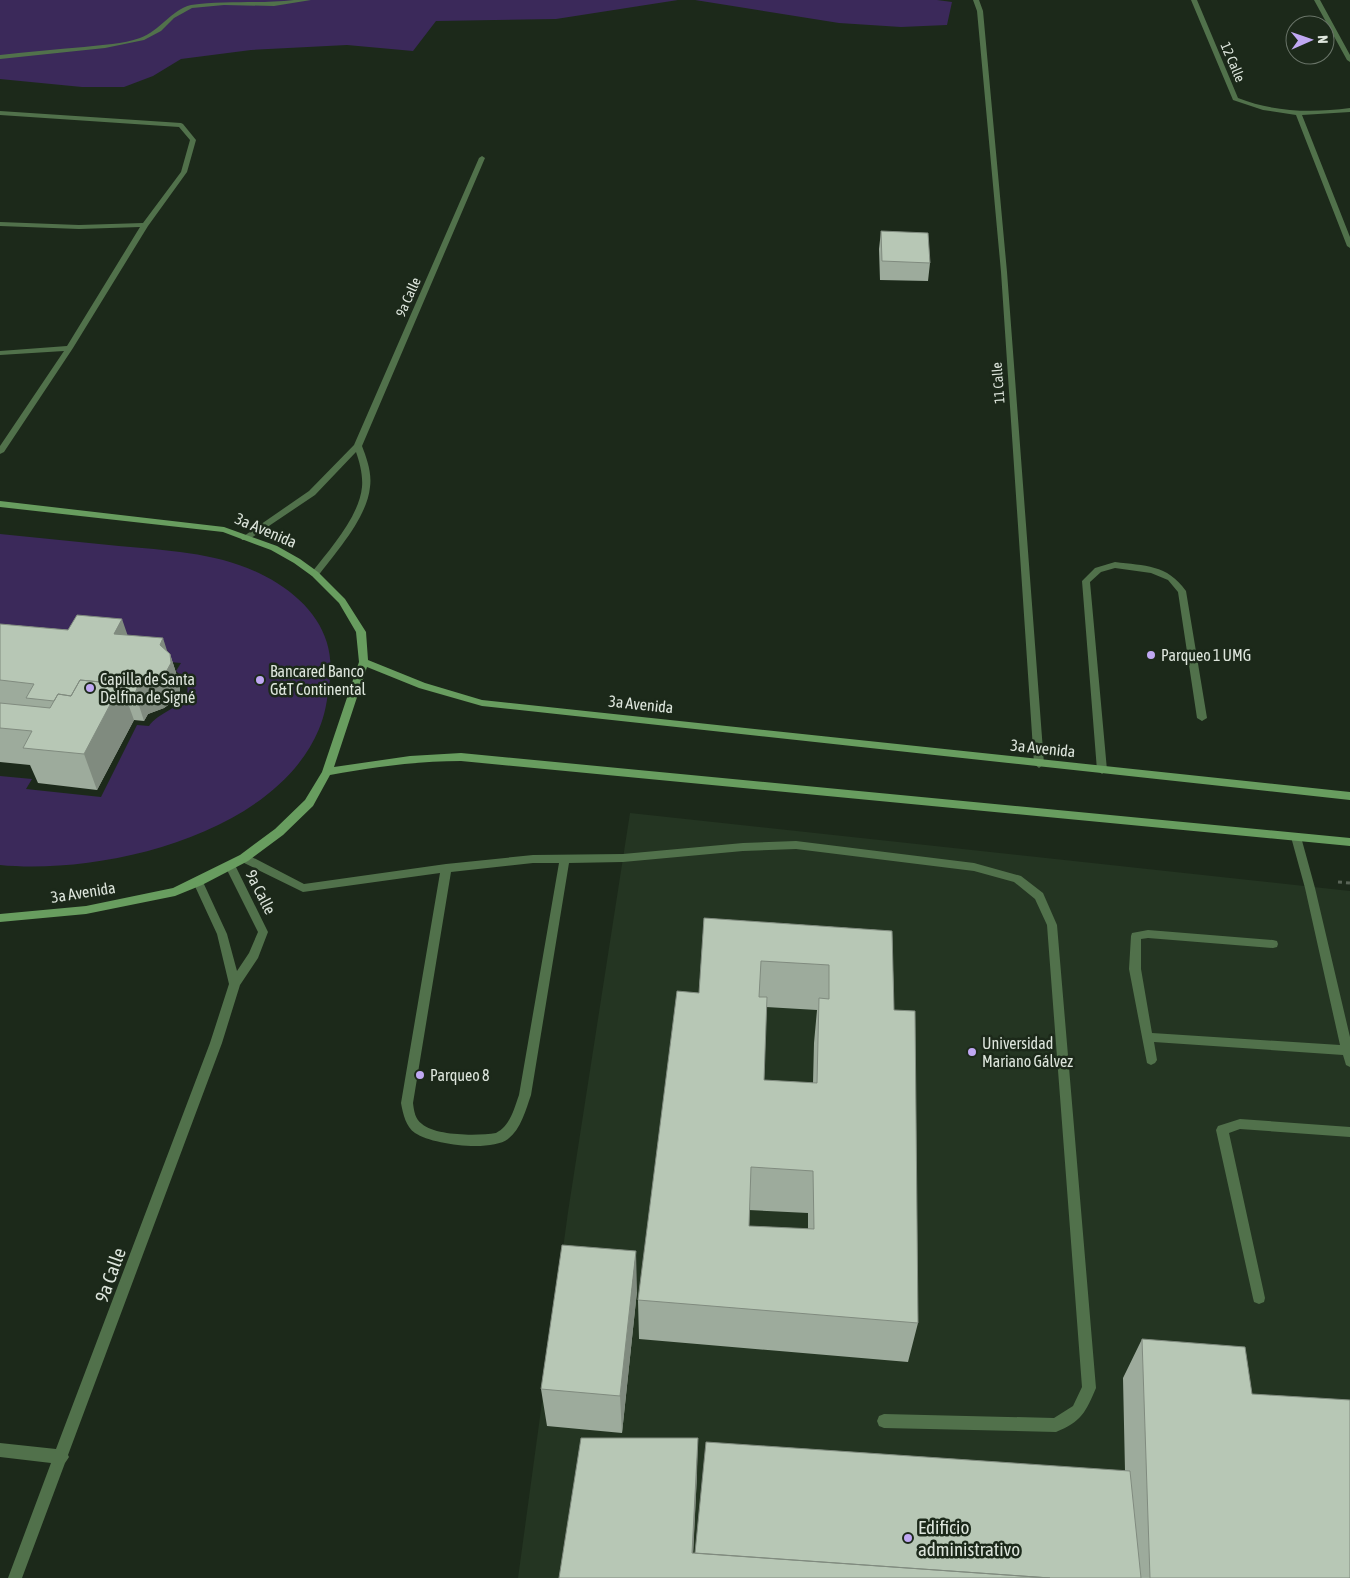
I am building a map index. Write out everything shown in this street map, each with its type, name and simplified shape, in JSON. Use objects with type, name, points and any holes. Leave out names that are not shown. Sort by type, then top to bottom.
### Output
[{"type":"street","points":[[0,56],[104,46],[142,40],[159,30],[172,17],[191,7],[224,3],[274,4],[308,0]]},
{"type":"street","name":"11 Calle","points":[[976,0],[980,11],[1004,272],[1039,764]]},
{"type":"street","name":"12 Calle","points":[[1194,0],[1235,99],[1250,106],[1299,114],[1350,110]]},
{"type":"street","points":[[1318,0],[1350,60]]},
{"type":"street","points":[[0,113],[180,125],[193,140],[184,172],[145,225],[69,348],[0,452]]},
{"type":"street","points":[[1299,114],[1350,246]]},
{"type":"street","name":"9a Calle","points":[[245,538],[312,494],[358,446],[482,158]]},
{"type":"street","points":[[0,224],[145,225]]},
{"type":"street","points":[[0,353],[69,348]]},
{"type":"street","points":[[315,574],[339,542],[356,514],[366,489],[365,467],[358,446]]},
{"type":"street","name":"3a Avenida","points":[[0,504],[224,530],[274,548],[315,574],[342,600],[360,632],[364,662],[327,772],[309,803],[279,832],[244,858],[175,892],[86,910],[0,918]]},
{"type":"street","points":[[1102,770],[1086,581],[1098,570],[1115,565],[1153,570],[1172,578],[1182,591],[1202,718]]},
{"type":"street","name":"3a Avenida","points":[[364,662],[401,679],[435,691],[482,703],[1350,796]]},
{"type":"street","points":[[327,772],[392,760],[427,756],[461,757],[1350,842]]},
{"type":"street","points":[[1147,1037],[1349,1055],[1310,888],[1296,837]]},
{"type":"street","points":[[244,858],[303,888],[446,868],[534,859],[623,858],[744,847],[796,845],[974,867],[1017,879],[1039,896],[1052,925],[1089,1388],[1078,1411],[1056,1425],[884,1420]]},
{"type":"street","points":[[446,868],[407,1103],[409,1119],[421,1131],[473,1140],[490,1140],[503,1136],[518,1114],[525,1095],[565,858]]},
{"type":"street","name":"9a Calle","points":[[15,1578],[216,1043],[235,984],[254,955],[263,932],[230,866]]},
{"type":"street","points":[[198,882],[222,934],[235,984]]},
{"type":"street","points":[[1151,1060],[1135,969],[1136,936],[1148,934],[1273,944]]},
{"type":"street","points":[[1260,1298],[1222,1130],[1240,1124],[1350,1132]]},
{"type":"street","points":[[0,1450],[62,1457]]},
{"type":"shaded area","points":[[0,0],[678,0],[556,19],[436,21],[413,51],[347,45],[251,50],[181,59],[153,76],[124,87],[82,87],[0,79]]},
{"type":"shaded area","points":[[695,0],[937,0],[952,2],[947,25],[901,27],[839,23]]},
{"type":"shaded area","points":[[0,534],[180,552],[221,559],[259,573],[290,592],[312,614],[320,627],[330,654],[331,670],[327,703],[321,724],[297,766],[265,796],[226,821],[181,840],[134,854],[87,863],[41,866],[0,865],[0,776],[32,779],[26,789],[101,797],[137,725],[149,726],[154,720],[179,703],[185,697],[188,690],[185,681],[176,671],[181,663],[0,647]]},
{"type":"shaded area","name":"Universidad Mariano Gálvez","points":[[630,813],[1350,891],[1350,1578],[518,1578],[568,1212]]},
{"type":"building","points":[[881,231],[928,233],[930,263],[882,261]]},
{"type":"building","points":[[77,615],[122,619],[114,634],[163,638],[160,645],[170,654],[171,663],[166,672],[155,680],[138,686],[135,693],[124,692],[121,684],[80,680],[71,696],[58,694],[54,701],[26,698],[34,684],[0,680],[0,624],[68,630]]},
{"type":"building","points":[[80,680],[121,684],[84,754],[23,748],[32,731],[0,728],[0,703],[50,708],[58,694],[71,696]]},
{"type":"building","points":[[704,918],[892,931],[894,1010],[915,1011],[918,1323],[638,1300],[677,991],[699,993]],"holes":[[[761,961],[829,965],[829,999],[819,998],[817,1083],[764,1080],[767,997],[759,997]],[[751,1167],[813,1171],[814,1229],[749,1226]]]},
{"type":"building","points":[[562,1245],[636,1251],[620,1396],[541,1389]]},
{"type":"building","points":[[1142,1339],[1245,1347],[1252,1394],[1350,1400],[1350,1578],[1150,1578]]},
{"type":"building","points":[[581,1438],[698,1438],[692,1553],[1050,1578],[559,1578]]},
{"type":"building","name":"Edificio administrativo","points":[[706,1442],[1130,1471],[1141,1578],[1050,1578],[695,1553]]},
{"type":"place","name":"Parqueo 1 UMG","points":[[1151,655]]},
{"type":"place","name":"Bancared Banco G&T Continental","points":[[260,680]]},
{"type":"place","name":"Capilla de Santa Delfina de Signé","points":[[90,688]]},
{"type":"place","name":"Universidad Mariano Gálvez","points":[[972,1052]]},
{"type":"place","name":"Parqueo 8","points":[[420,1075]]},
{"type":"place","name":"Edificio administrativo","points":[[908,1538]]}]
